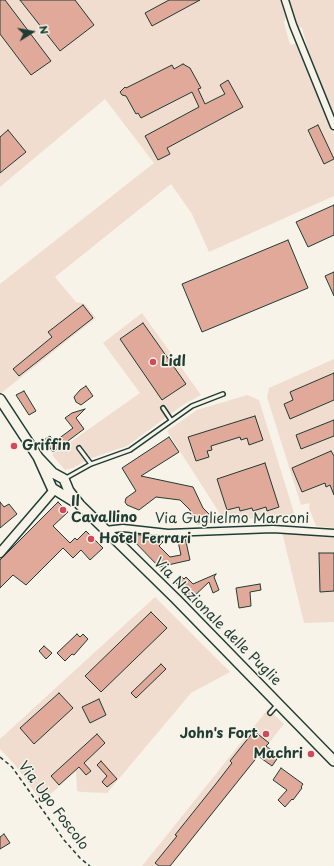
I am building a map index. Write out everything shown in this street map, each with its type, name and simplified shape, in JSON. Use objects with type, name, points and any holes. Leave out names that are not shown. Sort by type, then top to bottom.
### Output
[{"type":"main road","name":"Via Nazionale delle Puglie","points":[[0,400],[38,457],[54,490],[80,505]]},
{"type":"main road","name":"Via Nazionale delle Puglie","points":[[38,457],[53,473],[64,480],[68,491],[80,505],[334,761]]},
{"type":"main road","points":[[54,479],[64,480],[65,490],[54,490],[54,479]]},
{"type":"street","points":[[285,0],[292,25],[334,126]]},
{"type":"street","points":[[0,553],[54,490]]},
{"type":"street","name":"Via Guglielmo Marconi","points":[[105,530],[123,528],[168,533],[272,529],[334,533]]},
{"type":"lane","points":[[64,480],[91,464],[130,450],[171,420],[199,403],[223,394]]},
{"type":"lane","points":[[163,408],[171,420]]},
{"type":"lane","points":[[79,448],[91,464]]},
{"type":"lane","points":[[270,713],[278,703]]},
{"type":"path","name":"Via Ugo Foscolo","points":[[0,757],[15,772],[64,840],[80,858],[90,866]]},
{"type":"shaded area","points":[[0,0],[282,0],[286,17],[284,23],[289,41],[291,45],[296,43],[334,135],[334,196],[209,252],[192,214],[171,184],[55,277],[76,302],[85,304],[96,318],[0,394],[0,284],[154,163],[105,99],[0,187]]},
{"type":"shaded area","points":[[289,0],[334,0],[334,120],[308,50],[302,28],[297,27]]},
{"type":"shaded area","points":[[142,313],[201,395],[183,405],[127,446],[89,459],[73,468],[65,470],[52,455],[140,393],[103,343]]},
{"type":"shaded area","points":[[334,359],[334,528],[316,526],[309,508],[310,503],[301,505],[267,397],[269,388]]},
{"type":"shaded area","points":[[247,395],[259,400],[295,516],[224,520],[167,431],[197,410]]},
{"type":"shaded area","points":[[282,532],[334,538],[334,622],[304,623]]},
{"type":"shaded area","points":[[155,597],[230,672],[191,693],[107,793],[77,791],[76,771],[42,802],[15,765],[0,749],[0,739]]},
{"type":"shaded area","points":[[268,709],[284,724],[171,866],[142,866]]},
{"type":"building","points":[[0,0],[5,0],[51,61],[31,75],[0,34]]},
{"type":"building","points":[[20,0],[75,0],[94,25],[60,51]]},
{"type":"building","points":[[169,0],[200,0],[152,26],[145,13]]},
{"type":"building","points":[[183,64],[190,68],[201,88],[198,89],[205,104],[225,94],[220,85],[228,80],[243,107],[167,148],[170,154],[158,160],[145,136],[199,107],[192,92],[141,118],[138,113],[136,114],[126,96],[122,95],[120,92],[125,87],[126,88],[172,65],[174,69]]},
{"type":"building","points":[[318,125],[334,159],[324,164],[308,130]]},
{"type":"building","points":[[8,130],[26,152],[0,173],[0,137]]},
{"type":"building","points":[[334,205],[334,235],[308,247],[296,222]]},
{"type":"building","points":[[288,240],[308,288],[202,332],[182,284]]},
{"type":"building","points":[[334,272],[334,296],[325,276]]},
{"type":"building","points":[[83,305],[93,318],[19,376],[13,369],[52,337],[48,332]]},
{"type":"building","points":[[143,323],[186,384],[162,400],[120,339]]},
{"type":"building","points":[[334,373],[334,400],[290,419],[284,404],[293,400],[290,392]]},
{"type":"building","points":[[86,386],[93,396],[81,405],[76,402],[74,397]]},
{"type":"building","points":[[24,391],[36,411],[29,415],[16,395]]},
{"type":"building","points":[[85,409],[76,418],[84,429],[53,452],[44,440],[50,436],[54,442],[73,428],[65,418],[72,413]]},
{"type":"building","points":[[255,416],[263,440],[249,445],[247,438],[241,440],[240,437],[211,446],[212,450],[207,451],[209,457],[196,461],[188,437]]},
{"type":"building","points":[[334,420],[334,436],[301,449],[296,435]]},
{"type":"building","points":[[169,437],[179,452],[141,476],[193,487],[203,508],[210,515],[210,522],[198,524],[194,522],[190,510],[180,500],[156,497],[139,510],[127,505],[125,502],[126,498],[136,491],[122,468]]},
{"type":"building","points":[[331,451],[334,456],[334,495],[330,485],[326,487],[325,483],[302,492],[292,468]]},
{"type":"building","points":[[265,463],[279,507],[267,511],[266,507],[253,511],[252,508],[240,511],[239,507],[227,510],[217,479]]},
{"type":"building","points":[[0,502],[4,507],[9,504],[17,514],[0,528]]},
{"type":"building","points":[[58,502],[68,512],[53,526],[70,543],[75,538],[77,540],[86,531],[103,548],[90,560],[81,550],[73,558],[63,548],[26,585],[13,575],[0,588],[0,560]]},
{"type":"building","points":[[130,534],[163,537],[160,539],[163,542],[159,546],[170,557],[181,555],[177,537],[185,537],[190,560],[159,567],[132,539]]},
{"type":"building","points":[[319,553],[334,553],[334,591],[320,592]]},
{"type":"building","points":[[216,574],[214,577],[219,590],[213,593],[209,582],[191,599],[176,583],[182,577],[184,579],[186,577],[193,584]]},
{"type":"building","points":[[260,584],[261,590],[250,592],[251,606],[239,608],[236,588]]},
{"type":"building","points":[[151,612],[167,628],[101,692],[85,676]]},
{"type":"building","points":[[77,634],[80,637],[83,634],[88,639],[74,655],[72,654],[65,661],[57,653]]},
{"type":"building","points":[[44,646],[52,653],[46,659],[39,651]]},
{"type":"building","points":[[161,664],[166,669],[136,698],[131,693]]},
{"type":"building","points":[[59,693],[73,708],[34,744],[20,728]]},
{"type":"building","points":[[99,699],[106,715],[90,723],[82,707]]},
{"type":"building","points":[[254,731],[269,743],[266,746],[279,756],[272,766],[258,756],[170,866],[159,866],[155,863],[177,836],[175,835],[232,763],[230,761]]},
{"type":"building","points":[[97,734],[105,743],[84,763],[91,771],[86,775],[79,767],[59,785],[51,776]]},
{"type":"building","points":[[101,761],[117,779],[107,787],[102,782],[107,776],[97,765]]},
{"type":"building","points":[[281,768],[303,784],[301,787],[302,788],[293,800],[292,799],[285,807],[278,800],[287,790],[273,780]]},
{"type":"building","points":[[4,834],[10,843],[0,849],[0,837]]},
{"type":"place","name":"Lidl","points":[[153,362]]},
{"type":"place","name":"Griffin","points":[[14,446]]},
{"type":"place","name":"Il Cavallino","points":[[63,510]]},
{"type":"place","name":"Hotel Ferrari","points":[[91,539]]},
{"type":"place","name":"John's Fort","points":[[266,734]]},
{"type":"place","name":"Machri","points":[[311,754]]}]
